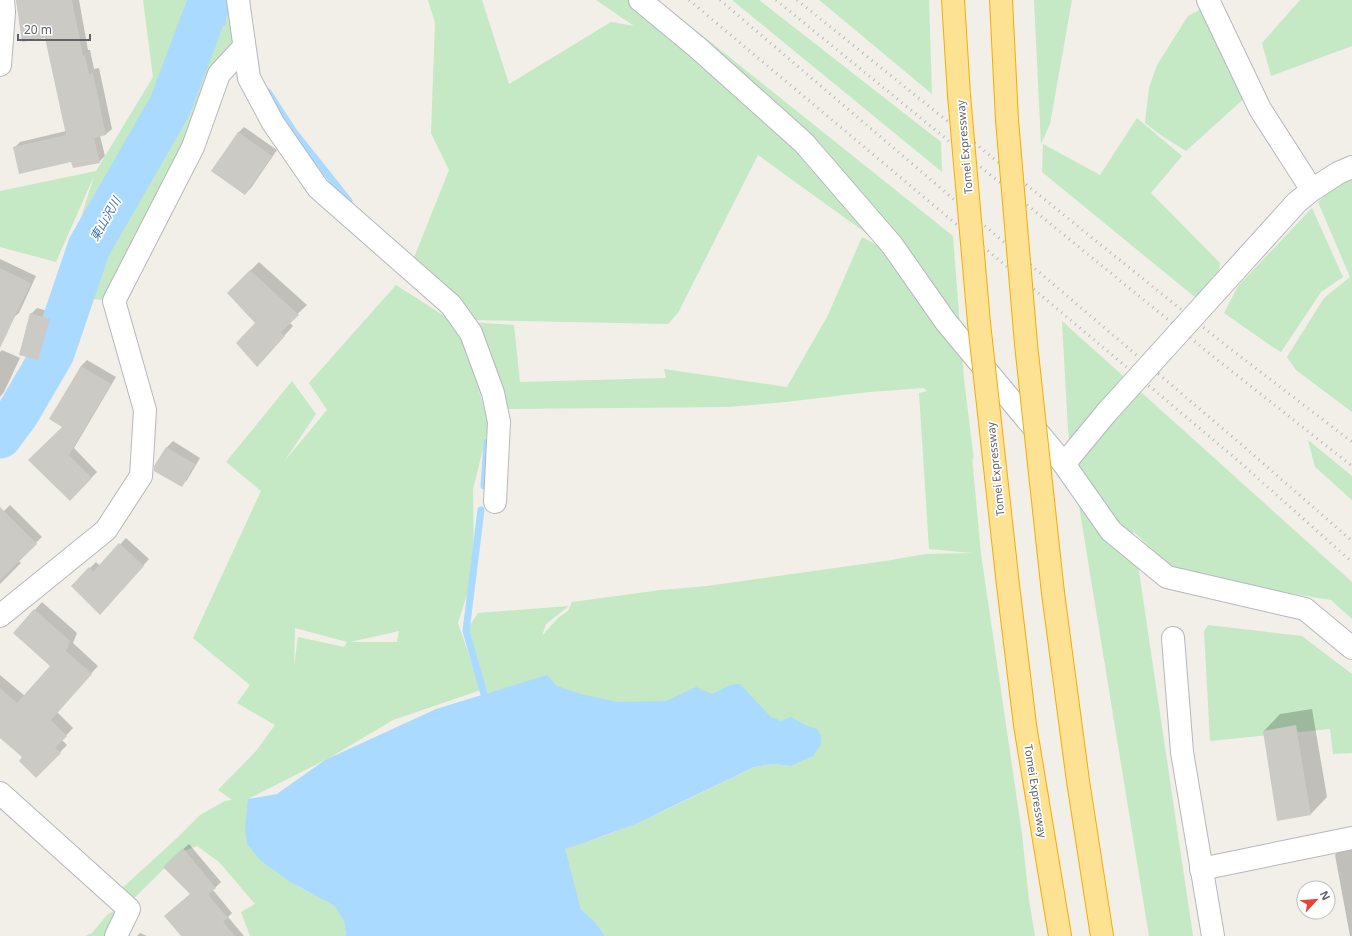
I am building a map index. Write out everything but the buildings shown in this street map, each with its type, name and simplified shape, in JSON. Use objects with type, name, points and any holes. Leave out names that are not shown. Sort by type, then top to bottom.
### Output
[{"type":"highway","name":"Tomei Expressway","points":[[953,0],[959,95],[979,323],[1008,585],[1025,725],[1060,936]]},
{"type":"highway","points":[[1001,0],[1007,120],[1026,344],[1053,593],[1078,781],[1102,936]]},
{"type":"street","points":[[0,65],[4,12],[2,0]]},
{"type":"street","points":[[238,0],[249,78],[273,123],[318,188],[451,305],[471,333],[493,393],[499,422],[495,502]]},
{"type":"street","points":[[640,0],[698,48],[804,143],[892,245],[946,322],[1064,464],[1111,531],[1167,577],[1305,609],[1352,648]]},
{"type":"street","points":[[1208,0],[1260,109],[1312,190]]},
{"type":"street","points":[[0,616],[106,530],[141,476],[145,410],[114,302],[193,147],[219,74],[244,47]]},
{"type":"street","points":[[1064,464],[1107,412],[1297,202],[1338,173],[1352,167]]},
{"type":"street","points":[[1173,638],[1182,752],[1213,936]]},
{"type":"street","points":[[0,794],[129,909],[116,936]]},
{"type":"street","points":[[1202,868],[1352,838]]},
{"type":"green space","points":[[143,0],[237,0],[244,47],[114,301],[65,296],[63,275],[94,176],[56,262],[0,247],[0,191],[96,171],[153,77]]},
{"type":"green space","points":[[428,0],[482,0],[509,84],[611,22],[634,26],[596,0],[658,0],[953,236],[964,379],[974,461],[972,457],[981,554],[1022,834],[1029,900],[1035,936],[605,936],[596,923],[581,909],[564,849],[637,823],[754,767],[774,764],[790,766],[658,717],[509,687],[484,694],[466,631],[478,613],[569,606],[546,624],[542,636],[558,618],[568,611],[572,602],[661,590],[707,586],[926,554],[972,553],[929,549],[919,393],[927,391],[924,388],[869,392],[728,407],[504,409],[469,322],[514,325],[520,382],[666,378],[664,369],[787,387],[828,315],[862,237],[877,245],[870,236],[758,155],[678,313],[668,324],[468,320],[444,283],[413,260],[449,170],[431,133],[435,23]]},
{"type":"green space","points":[[732,0],[759,0],[941,142],[942,172]]},
{"type":"green space","points":[[819,0],[929,0],[932,94],[824,4]]},
{"type":"green space","points":[[1034,0],[1072,0],[1050,124],[1041,144]]},
{"type":"green space","points":[[1300,0],[1352,0],[1352,46],[1271,76],[1262,43]]},
{"type":"green space","points":[[1207,6],[1248,95],[1186,151],[1145,123],[1149,88],[1157,65],[1188,16]]},
{"type":"green space","points":[[1137,118],[1182,156],[1151,193],[1220,263],[1219,273],[1196,298],[1042,172],[1043,144],[1100,175]]},
{"type":"green space","points":[[1352,172],[1352,412],[1296,370],[1287,357],[1324,298],[1350,277],[1318,202]]},
{"type":"green space","points":[[1312,208],[1343,277],[1321,292],[1281,352],[1224,313],[1238,286]]},
{"type":"green space","points":[[396,285],[460,326],[489,425],[473,489],[474,572],[458,623],[481,690],[393,720],[329,758],[248,799],[297,886],[336,906],[344,921],[346,936],[250,936],[241,912],[255,904],[219,862],[197,846],[181,852],[126,906],[119,891],[200,815],[225,801],[232,800],[218,790],[256,751],[275,725],[237,703],[250,685],[193,638],[261,491],[226,462],[292,381],[316,414],[283,463],[327,410],[309,383]],"holes":[[[295,628],[347,642],[344,647],[298,637],[294,666]],[[399,631],[397,642],[350,642]]]},
{"type":"green space","points":[[1062,321],[1352,582],[1352,619],[1331,600],[1179,575],[1133,531],[1193,936],[1149,936],[1075,481],[1068,430]]},
{"type":"green space","points":[[1308,440],[1352,476],[1352,500],[1315,467]]},
{"type":"green space","points":[[1208,625],[1302,636],[1352,674],[1352,753],[1333,754],[1330,729],[1210,741],[1204,631]]},
{"type":"green space","points":[[118,909],[130,936],[85,936],[92,933],[108,914]]},
{"type":"water","points":[[547,675],[557,686],[584,695],[618,702],[666,701],[696,687],[712,694],[729,686],[740,684],[771,717],[781,721],[791,717],[805,725],[817,729],[821,736],[821,744],[813,756],[790,766],[774,764],[754,767],[638,823],[565,849],[581,909],[596,923],[605,936],[346,936],[344,921],[335,906],[290,882],[260,860],[247,844],[245,829],[248,799],[277,794],[325,760],[436,709]]},
{"type":"waterway","name":"東山沢川","points":[[0,437],[18,413],[53,353],[89,247],[170,106],[210,0]]},
{"type":"waterway","points":[[212,0],[223,22]]},
{"type":"waterway","points":[[268,92],[294,132],[349,201]]},
{"type":"waterway","points":[[484,486],[487,442]]},
{"type":"waterway","points":[[481,510],[466,631],[484,694]]},
{"type":"railway","points":[[689,0],[1235,458],[1352,562]]},
{"type":"railway","points":[[720,0],[1249,451],[1352,541]]},
{"type":"railway","points":[[776,0],[1215,358],[1352,466]]},
{"type":"railway","points":[[797,0],[1224,344],[1352,442]]}]
